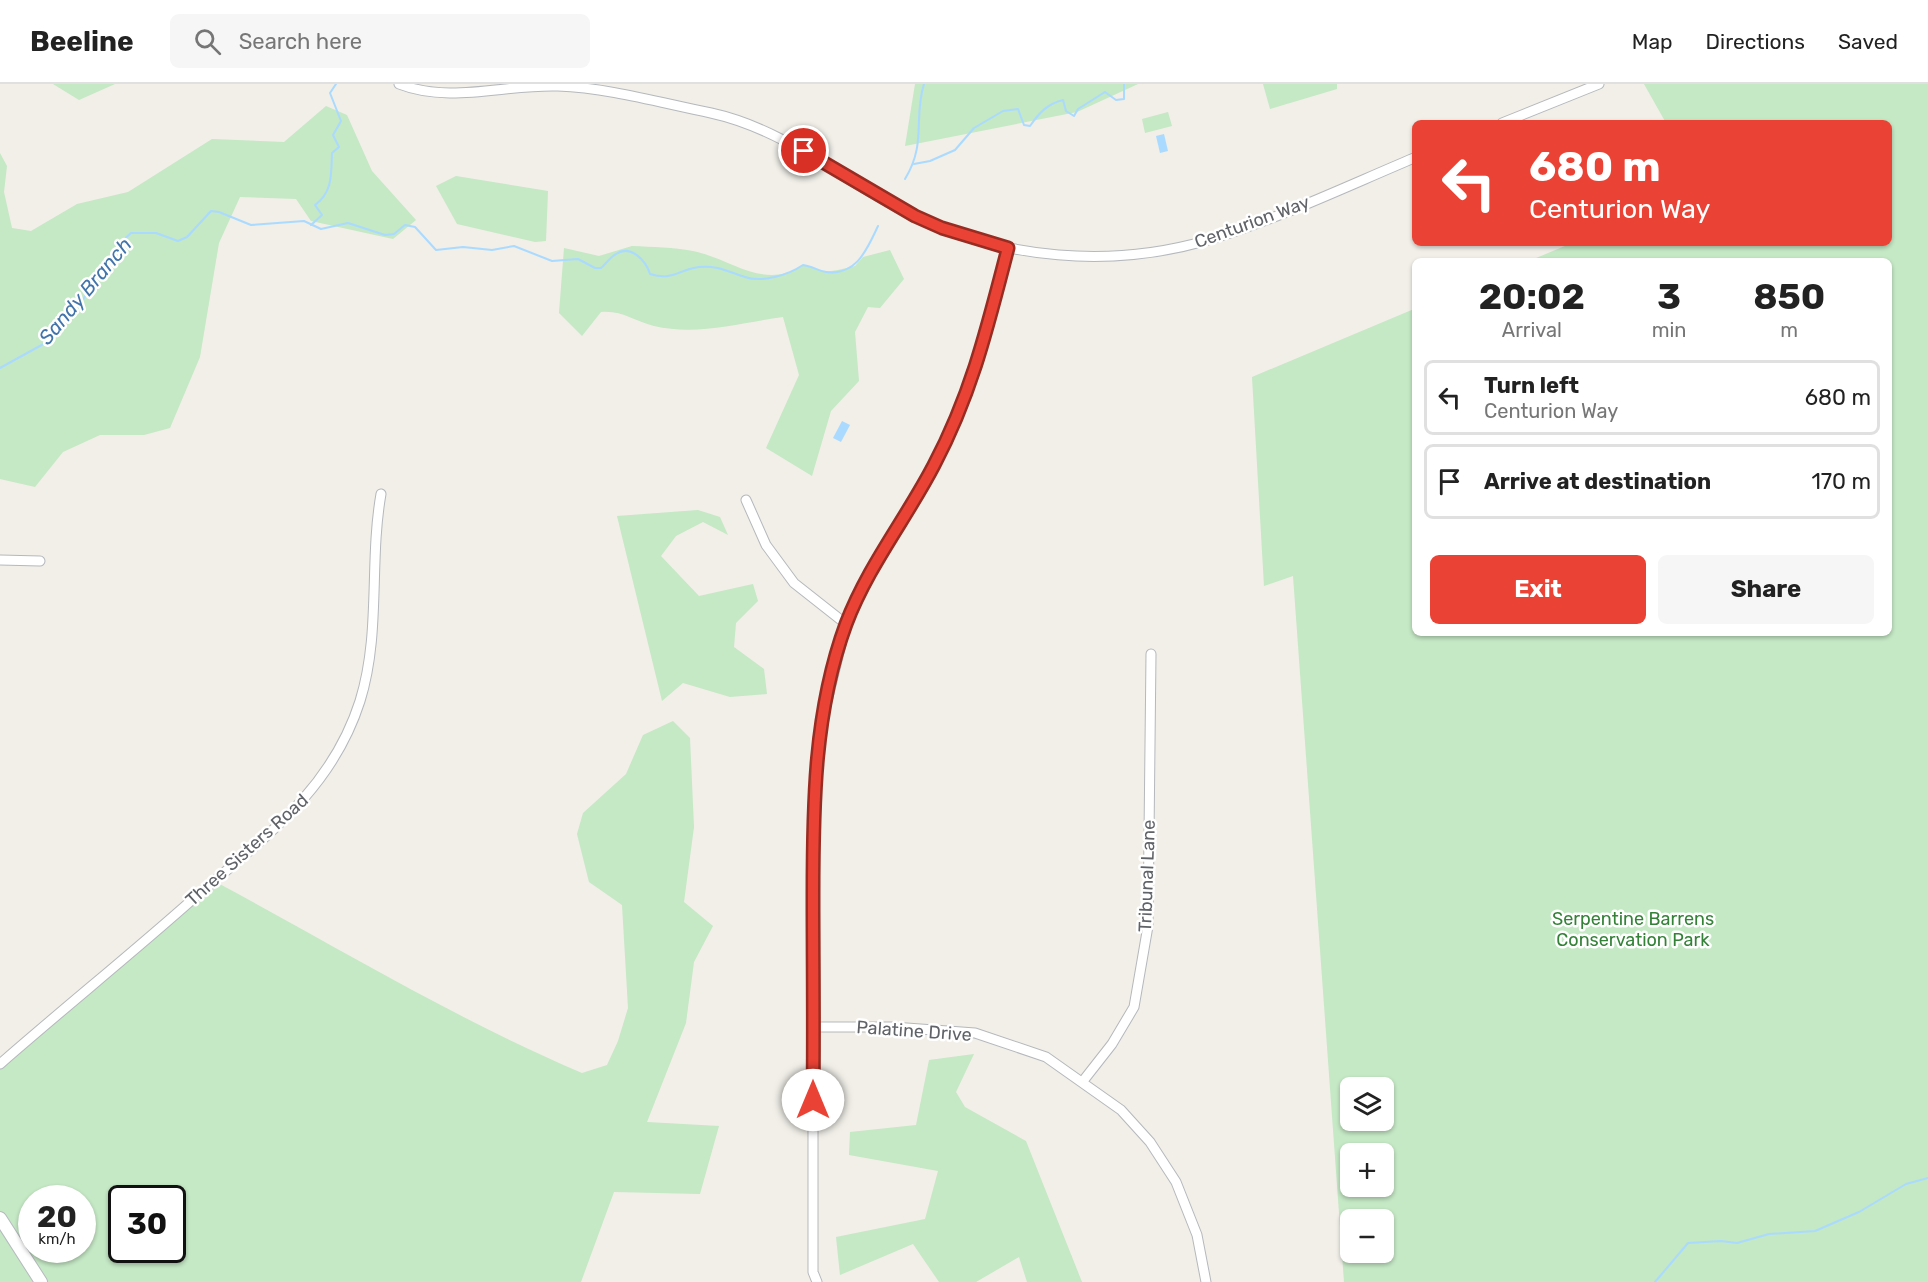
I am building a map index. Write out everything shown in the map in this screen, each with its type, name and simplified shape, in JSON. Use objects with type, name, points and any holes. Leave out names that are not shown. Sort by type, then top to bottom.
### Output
[{"type":"main road","points":[[0,1218],[41,1282]]},
{"type":"street","name":"Centurion Way","points":[[399,84],[422,91],[454,94],[514,87],[560,86],[601,91],[720,115],[762,129],[789,142],[915,216],[942,228],[1008,248],[1084,256],[1116,256],[1180,247],[1235,231],[1412,159]]},
{"type":"street","points":[[1509,120],[1599,84]]},
{"type":"street","points":[[817,1282],[813,1272],[813,829],[818,738],[846,624],[867,576],[933,467],[964,401],[978,363],[1008,248]]},
{"type":"street","name":"Three Sisters Road","points":[[0,1064],[285,820],[328,771],[360,700],[368,662],[377,518],[381,494]]},
{"type":"street","points":[[746,500],[766,545],[794,583],[846,624]]},
{"type":"street","points":[[0,560],[40,561]]},
{"type":"street","name":"Tribunal Lane","points":[[1083,1082],[1113,1044],[1134,1007],[1148,926],[1151,654]]},
{"type":"street","name":"Palatine Drive","points":[[814,1027],[893,1027],[975,1033],[1046,1058],[1083,1082],[1121,1110],[1150,1142],[1176,1182],[1197,1234],[1206,1282]]},
{"type":"green space","points":[[53,84],[115,84],[79,100]]},
{"type":"green space","points":[[915,84],[1138,84],[1077,112],[905,146]]},
{"type":"green space","points":[[1263,84],[1337,84],[1337,89],[1270,109]]},
{"type":"green space","name":"Serpentine Barrens Conservation Park","points":[[1644,84],[1928,84],[1928,1282],[1344,1282],[1343,1263],[1394,1263],[1394,1209],[1340,1209],[1340,1227],[1293,576],[1264,586],[1252,377],[1412,310],[1412,636],[1892,636],[1892,258],[1536,258],[1565,246],[1892,246],[1892,120],[1664,120]]},
{"type":"green space","points":[[326,106],[347,115],[372,171],[416,220],[393,239],[311,221],[296,199],[240,197],[219,243],[200,357],[170,428],[144,435],[100,435],[63,452],[35,487],[0,479],[0,153],[7,166],[4,192],[12,228],[31,231],[77,204],[128,192],[212,139],[284,142]]},
{"type":"green space","points":[[1168,112],[1172,126],[1145,133],[1142,119]]},
{"type":"green space","points":[[456,176],[548,191],[546,241],[535,242],[457,224],[436,186]]},
{"type":"green space","points":[[632,246],[693,251],[748,271],[775,275],[789,272],[803,265],[825,272],[838,270],[855,266],[863,257],[890,250],[904,279],[880,308],[868,307],[855,332],[859,381],[831,411],[812,476],[766,448],[799,375],[783,317],[718,328],[686,330],[654,326],[622,314],[601,312],[582,336],[559,313],[564,248],[599,256]]},
{"type":"green space","points":[[698,510],[720,517],[728,535],[703,522],[676,536],[661,556],[699,596],[753,584],[758,601],[736,623],[734,647],[764,669],[767,694],[730,697],[683,683],[662,701],[617,516]]},
{"type":"green space","points":[[673,721],[690,738],[694,827],[684,902],[713,926],[694,962],[686,1023],[647,1122],[719,1126],[700,1194],[614,1192],[581,1282],[0,1282],[0,1064],[214,881],[442,1006],[535,1052],[582,1073],[607,1065],[618,1041],[628,1008],[622,905],[589,882],[577,834],[583,813],[626,774],[643,735]]},
{"type":"green space","points":[[974,1054],[956,1092],[965,1107],[1026,1141],[1082,1282],[1027,1282],[1019,1257],[976,1282],[939,1282],[913,1244],[840,1275],[836,1237],[925,1219],[938,1171],[849,1155],[850,1132],[916,1125],[929,1060]]},
{"type":"water","points":[[1164,134],[1168,151],[1160,153],[1156,136]]},
{"type":"water","points":[[842,421],[850,425],[841,442],[833,438]]},
{"type":"waterway","points":[[311,225],[322,215],[315,205],[328,188],[332,153],[339,147],[333,135],[341,121],[330,93],[336,84]]},
{"type":"waterway","name":"Sandy Branch","points":[[905,179],[916,154],[919,109],[924,84]]},
{"type":"waterway","points":[[914,164],[930,161],[955,150],[974,128],[1003,111],[1018,109],[1024,125],[1030,126],[1044,110],[1063,100],[1066,111],[1074,116],[1078,109],[1105,92],[1116,100],[1124,99],[1124,84]]},
{"type":"waterway","name":"Sandy Branch","points":[[0,368],[47,342],[57,326],[82,301],[120,243],[131,233],[156,233],[178,241],[187,237],[211,211],[251,225],[304,221],[321,229],[348,223],[385,235],[394,234],[405,225],[415,227],[436,250],[463,247],[492,250],[514,246],[552,261],[578,259],[595,268],[601,268],[614,255],[627,251],[637,255],[650,274],[658,276],[670,276],[692,268],[705,267],[717,268],[752,279],[783,275],[803,265],[826,272],[846,270],[860,259],[878,226]]},
{"type":"waterway","points":[[1655,1282],[1688,1243],[1721,1241],[1737,1243],[1769,1234],[1815,1231],[1859,1212],[1906,1184],[1928,1178]]},
{"type":"route","points":[[804,151],[915,216],[971,238],[1008,248],[978,363],[964,401],[933,467],[867,576],[846,624],[828,688],[818,738],[813,829],[813,1100]]}]
